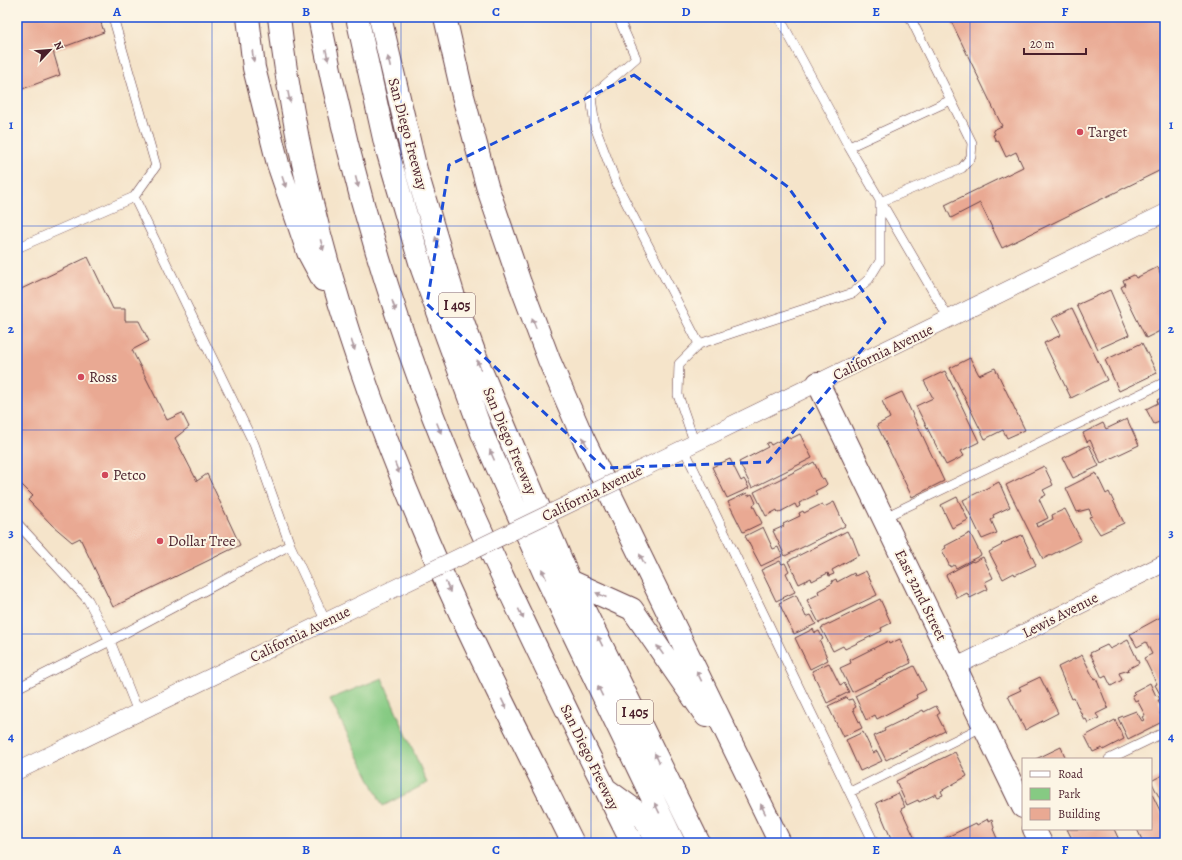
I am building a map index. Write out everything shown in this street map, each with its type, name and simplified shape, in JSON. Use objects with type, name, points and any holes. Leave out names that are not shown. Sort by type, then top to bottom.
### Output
[{"type":"main road","points":[[248,17],[254,68],[278,164],[308,252],[340,309]]},
{"type":"main road","points":[[279,17],[286,80],[312,208],[340,309],[367,388],[422,528],[466,625],[572,843]]},
{"type":"main road","name":"San Diego Freeway","points":[[319,17],[342,124],[384,278],[430,407],[471,509],[632,843]]},
{"type":"main road","points":[[357,17],[386,143],[422,269],[482,433],[545,575],[674,843]]},
{"type":"main road","name":"San Diego Freeway","points":[[380,17],[416,170],[454,297],[507,434],[570,581],[699,843]]},
{"type":"main road","points":[[445,17],[463,96],[487,186],[520,284],[549,360],[582,436],[780,843]]},
{"type":"main road","points":[[457,17],[463,96]]},
{"type":"main road","name":"East 32nd Street","points":[[818,383],[1022,803]]},
{"type":"main road","points":[[570,581],[632,609],[746,774]]},
{"type":"main road","points":[[606,790],[644,816],[657,843]]},
{"type":"main road","points":[[1034,830],[1040,843]]},
{"type":"street","name":"California Avenue","points":[[17,771],[690,446],[1165,213]]},
{"type":"street","name":"Lewis Avenue","points":[[956,667],[1165,563]]},
{"type":"lane","points":[[17,248],[134,197],[156,166],[113,17]]},
{"type":"lane","points":[[618,17],[636,58],[591,97],[595,127],[618,185],[699,344]]},
{"type":"lane","points":[[779,17],[849,147],[949,320]]},
{"type":"lane","points":[[880,202],[962,168],[972,157],[972,143],[910,17]]},
{"type":"lane","points":[[849,147],[951,100]]},
{"type":"lane","points":[[134,197],[254,444],[290,545],[326,622]]},
{"type":"lane","points":[[874,843],[690,446],[678,395],[679,364],[699,344],[854,293],[869,279],[880,261],[880,202]]},
{"type":"lane","points":[[883,518],[1165,382]]},
{"type":"lane","points":[[17,523],[88,600],[110,641],[138,712]]},
{"type":"lane","points":[[17,688],[110,641],[290,545]]},
{"type":"lane","points":[[850,792],[984,726]]},
{"type":"lane","points":[[1111,758],[1165,732]]},
{"type":"highlighted area","points":[[634,75],[788,187],[885,322],[768,462],[604,468],[427,304],[449,165]]},
{"type":"green space","points":[[382,678],[427,783],[383,806],[330,699]]},
{"type":"building","points":[[17,17],[99,17],[104,32],[53,51],[60,75],[17,91]]},
{"type":"building","name":"Target","points":[[949,17],[1165,17],[1165,168],[1002,248],[980,203],[951,218],[945,205],[1023,167],[1016,152],[1006,157],[998,140],[996,141],[993,135],[995,134],[993,130],[1002,126]]},
{"type":"building","points":[[88,257],[113,309],[125,309],[125,321],[139,321],[149,341],[132,350],[167,420],[182,413],[189,427],[175,438],[197,481],[207,474],[240,545],[113,607],[80,538],[72,542],[52,525],[28,500],[33,496],[17,480],[17,291]]},
{"type":"building","points":[[1158,267],[1165,286],[1165,334],[1162,335],[1160,331],[1146,338],[1121,287],[1125,285],[1123,280],[1134,275],[1136,278]]},
{"type":"building","points":[[1110,290],[1129,335],[1098,349],[1077,305]]},
{"type":"building","points":[[1072,308],[1107,380],[1071,398],[1044,343],[1061,335],[1052,318]]},
{"type":"building","points":[[1142,343],[1157,373],[1119,391],[1105,360]]},
{"type":"building","points":[[970,358],[979,375],[995,368],[1025,430],[1007,438],[1003,430],[985,439],[950,368]]},
{"type":"building","points":[[945,371],[979,442],[961,451],[964,456],[946,465],[916,406],[933,398],[924,381]]},
{"type":"building","points":[[902,392],[944,481],[912,497],[877,425],[890,418],[882,401]]},
{"type":"building","points":[[1165,396],[1165,420],[1154,424],[1146,409],[1158,403],[1157,400]]},
{"type":"building","points":[[1127,419],[1139,445],[1101,463],[1090,440],[1087,442],[1083,433],[1103,423],[1106,429]]},
{"type":"building","points":[[800,434],[812,458],[752,488],[739,462],[768,447],[766,444],[769,442],[771,445],[788,436],[790,439]]},
{"type":"building","points":[[1089,445],[1099,466],[1073,478],[1063,458]]},
{"type":"building","points":[[730,459],[741,481],[744,479],[749,488],[727,498],[712,467]]},
{"type":"building","points":[[814,462],[822,479],[824,478],[827,484],[815,491],[817,494],[799,503],[800,506],[797,508],[795,504],[778,513],[777,510],[766,516],[754,492]]},
{"type":"building","points":[[1044,466],[1053,485],[1043,490],[1046,495],[1039,499],[1048,518],[1036,524],[1037,527],[1053,519],[1052,515],[1065,509],[1081,540],[1043,559],[1006,485]]},
{"type":"building","points":[[1096,473],[1106,494],[1109,492],[1124,523],[1100,534],[1089,517],[1092,516],[1089,509],[1077,512],[1066,488]]},
{"type":"building","points":[[999,482],[1010,507],[993,515],[994,518],[991,520],[997,533],[982,539],[963,500]]},
{"type":"building","points":[[747,493],[748,496],[752,494],[756,503],[753,505],[762,523],[743,532],[728,502]]},
{"type":"building","points":[[957,497],[968,520],[952,528],[941,505]]},
{"type":"building","points":[[834,502],[845,526],[785,556],[773,531],[784,526],[783,524],[800,516],[799,513],[803,511],[804,513],[822,504],[824,507]]},
{"type":"building","points":[[763,527],[773,549],[778,547],[782,556],[761,566],[745,536]]},
{"type":"building","points":[[847,531],[850,537],[852,537],[859,555],[832,570],[834,574],[829,576],[828,573],[812,581],[811,578],[799,584],[788,561]]},
{"type":"building","points":[[970,533],[981,555],[956,568],[954,565],[950,567],[942,550],[946,548],[945,546]]},
{"type":"building","points":[[1022,535],[1036,565],[1015,575],[1014,573],[1003,579],[989,552],[1002,545],[1001,544]]},
{"type":"building","points":[[983,557],[993,578],[985,582],[988,589],[970,598],[967,593],[957,598],[946,575],[972,561],[973,562]]},
{"type":"building","points":[[780,561],[782,564],[785,563],[789,571],[786,573],[795,592],[776,601],[761,570]]},
{"type":"building","points":[[866,571],[877,595],[819,623],[807,600],[819,594],[818,591],[833,583],[832,581],[836,579],[837,582],[854,573],[855,576]]},
{"type":"building","points":[[796,595],[806,617],[811,615],[816,624],[794,634],[779,603]]},
{"type":"building","points":[[880,599],[891,623],[881,628],[882,631],[845,649],[843,646],[833,651],[821,628]]},
{"type":"building","points":[[1161,617],[1161,619],[1165,617],[1165,691],[1160,694],[1155,685],[1157,684],[1144,658],[1152,654],[1146,642],[1137,647],[1130,634]]},
{"type":"building","points":[[813,629],[815,633],[819,631],[823,639],[820,641],[828,660],[810,669],[795,638]]},
{"type":"building","points":[[900,639],[911,663],[852,692],[840,668],[851,663],[850,660],[888,641],[889,644]]},
{"type":"building","points":[[1128,640],[1139,663],[1128,669],[1129,670],[1119,673],[1122,680],[1111,686],[1106,676],[1102,678],[1090,653],[1107,645],[1110,649]]},
{"type":"building","points":[[1082,655],[1094,679],[1096,678],[1108,708],[1096,714],[1099,718],[1088,723],[1086,719],[1084,720],[1074,698],[1072,699],[1058,667]]},
{"type":"building","points":[[829,663],[840,685],[844,683],[849,692],[827,703],[812,671]]},
{"type":"building","points":[[914,666],[926,690],[916,695],[917,698],[877,719],[875,715],[866,720],[855,696]]},
{"type":"building","points":[[1040,677],[1058,713],[1025,730],[1008,696],[1021,690],[1019,687]]},
{"type":"building","points":[[1150,683],[1156,696],[1158,695],[1160,700],[1158,700],[1164,711],[1160,713],[1164,721],[1128,739],[1118,718],[1136,711],[1142,721],[1144,720],[1142,717],[1145,715],[1137,700],[1135,701],[1132,695],[1135,694],[1133,692]]},
{"type":"building","points":[[847,697],[848,700],[852,699],[856,707],[853,709],[862,728],[843,737],[828,706]]},
{"type":"building","points":[[936,706],[940,713],[937,715],[945,731],[886,760],[874,736],[885,731],[884,729],[923,710],[924,712]]},
{"type":"building","points":[[1115,720],[1124,739],[1103,750],[1102,748],[1093,752],[1085,736]]},
{"type":"building","points":[[863,732],[873,753],[877,751],[882,761],[860,771],[846,740]]},
{"type":"building","points":[[1061,747],[1066,758],[1038,758]]},
{"type":"building","points":[[955,752],[967,776],[941,791],[943,795],[938,797],[936,794],[919,802],[918,800],[907,805],[896,781]]},
{"type":"building","points":[[1165,774],[1165,809],[1152,783],[1152,780]]},
{"type":"building","points":[[898,793],[905,807],[901,809],[916,841],[911,843],[893,843],[876,803]]},
{"type":"building","points":[[1152,794],[1165,821],[1165,843],[1143,842],[1137,830],[1152,830]]},
{"type":"building","points":[[988,819],[988,821],[992,819],[993,829],[999,843],[940,843],[939,841],[976,823],[977,825]]},
{"type":"building","points":[[1068,830],[1114,830],[1120,842],[1074,843]]},
{"type":"place","name":"Target","points":[[1080,132]]},
{"type":"place","name":"Ross","points":[[81,377]]},
{"type":"place","name":"Petco","points":[[105,475]]},
{"type":"place","name":"Dollar Tree","points":[[160,541]]}]
